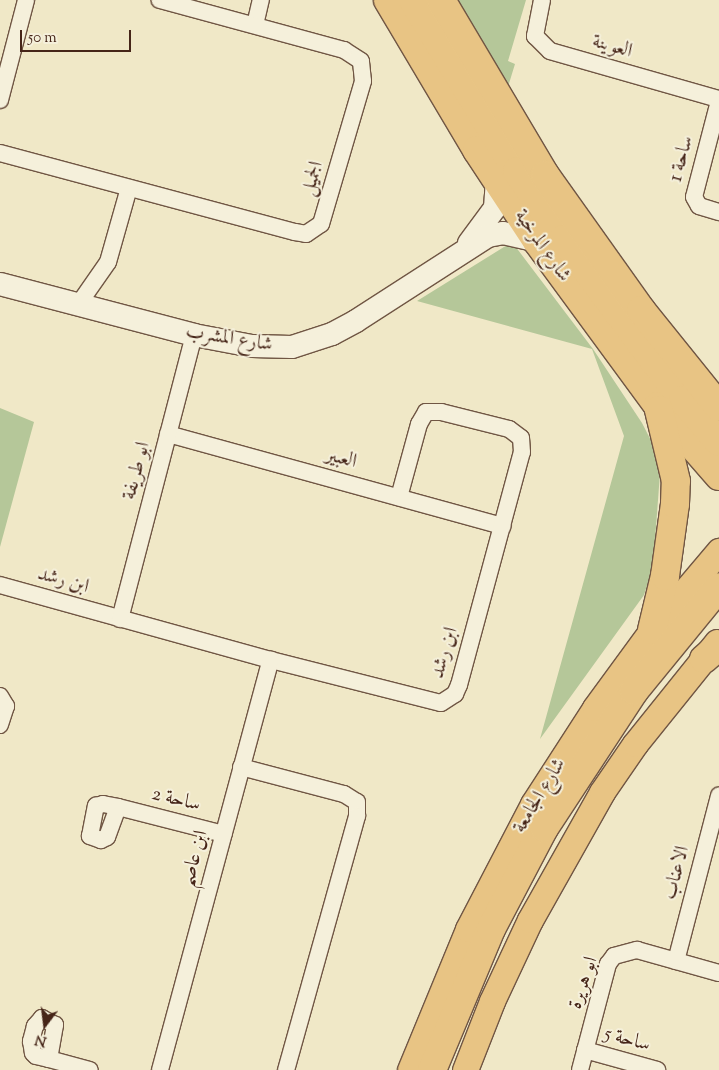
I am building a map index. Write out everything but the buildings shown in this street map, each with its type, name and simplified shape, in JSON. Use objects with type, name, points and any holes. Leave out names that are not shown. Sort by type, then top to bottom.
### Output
[{"type":"highway","name":"شارع المرخية","points":[[388,0],[498,182],[537,242],[658,406],[719,476]]},
{"type":"highway","points":[[413,0],[517,171],[563,239],[652,361],[719,442]]},
{"type":"highway","points":[[441,0],[545,175],[641,310],[715,399]]},
{"type":"highway","points":[[652,630],[665,576],[675,504],[676,481],[658,406]]},
{"type":"highway","points":[[432,1070],[491,929],[544,828],[634,691],[719,587]]},
{"type":"main road","name":"شارع الجامعة","points":[[410,1070],[468,929],[528,812],[595,708],[652,630],[719,551]]},
{"type":"main road","points":[[465,1070],[503,977],[554,874],[618,768],[714,649]]},
{"type":"street","points":[[0,100],[26,0]]},
{"type":"street","name":"الجميل","points":[[0,153],[295,232],[306,234],[321,224],[363,81],[361,61],[344,50],[160,0]]},
{"type":"street","points":[[255,25],[261,0]]},
{"type":"street","name":"العوينة","points":[[542,0],[535,36],[550,51],[719,100]]},
{"type":"street","name":"ساحة 1","points":[[719,100],[694,197],[699,206],[719,212]]},
{"type":"street","name":"شارع المشرب","points":[[466,248],[495,208],[498,182]]},
{"type":"street","points":[[78,305],[108,262],[129,188]]},
{"type":"street","name":"شارع المشرب","points":[[0,284],[194,335],[271,348],[312,342],[356,321],[466,248],[488,236],[503,233],[537,242]]},
{"type":"street","name":"ابو طريفة","points":[[120,619],[194,335]]},
{"type":"street","name":"ابن رشد","points":[[0,585],[430,702],[449,699],[459,685],[503,526],[523,445],[517,433],[509,429],[441,412],[426,412],[419,424],[399,497]]},
{"type":"street","name":"العبير","points":[[168,434],[503,526]]},
{"type":"street","name":"ابن عاصم","points":[[160,1070],[270,660]]},
{"type":"street","points":[[0,696],[6,706],[0,725]]},
{"type":"street","points":[[241,767],[344,794],[352,797],[358,808],[286,1070]]},
{"type":"street","name":"الاعناب","points":[[676,960],[719,796]]},
{"type":"street","name":"ساحة 2","points":[[118,808],[224,834]]},
{"type":"street","name":"ابو هريرة","points":[[580,1070],[608,964],[614,956],[637,950],[719,973]]},
{"type":"street","name":"ساحة 5","points":[[585,1050],[657,1070]]},
{"type":"street","points":[[49,1059],[90,1070]]},
{"type":"green space","points":[[453,0],[526,0],[508,61],[515,64],[507,90]]},
{"type":"green space","points":[[512,242],[593,349],[642,423],[661,460],[653,567],[644,595],[540,739],[624,436],[592,349],[417,301]]},
{"type":"green space","points":[[0,408],[34,422],[0,547]]}]
